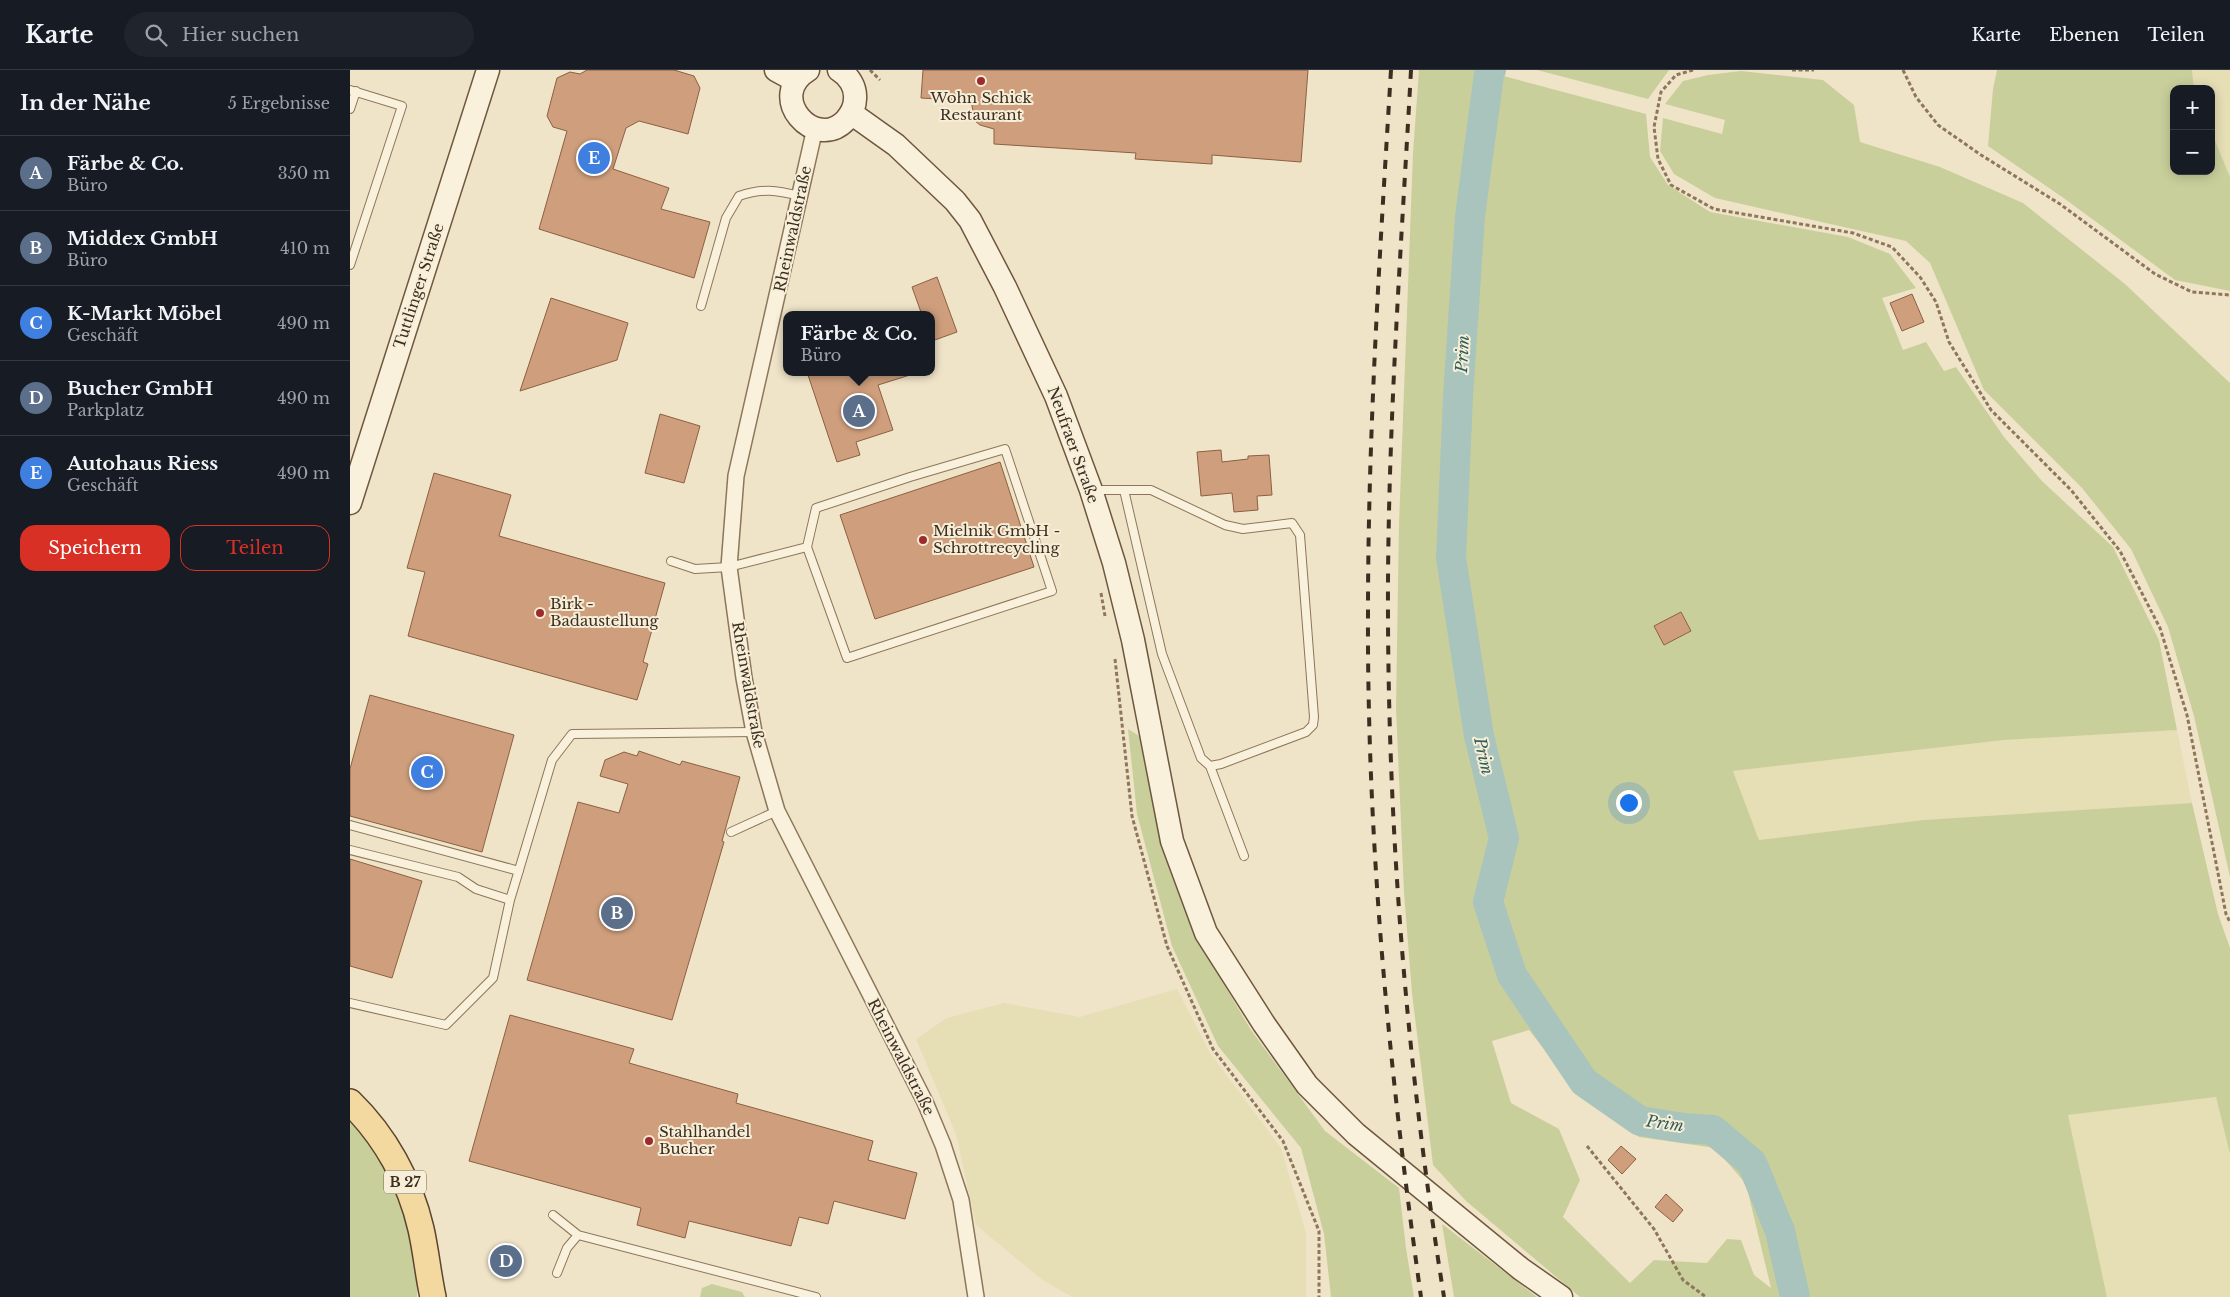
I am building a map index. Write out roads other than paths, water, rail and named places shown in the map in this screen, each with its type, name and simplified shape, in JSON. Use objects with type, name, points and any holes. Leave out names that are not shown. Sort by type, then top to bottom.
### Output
[{"type":"main road","name":"B 27","points":[[350,1102],[374,1128],[401,1172],[420,1226],[429,1290]]},
{"type":"street","name":"Tuttlinger Straße","points":[[350,503],[488,70]]},
{"type":"street","points":[[776,70],[802,76],[792,94],[794,111],[801,120],[815,128],[835,127],[844,122],[852,112],[855,102],[854,88],[848,77],[840,70]]},
{"type":"street","name":"Neufraer Straße","points":[[852,112],[896,146],[955,201],[970,220],[1006,287],[1056,396],[1091,490],[1114,563],[1133,640],[1172,841],[1206,933],[1264,1024],[1307,1085],[1356,1134],[1521,1269],[1561,1297]]},
{"type":"street","name":"Rheinwaldstraße","points":[[815,128],[736,476],[728,567],[754,732],[777,811],[925,1102],[943,1145],[961,1200],[976,1297]]},
{"type":"lane","points":[[350,109],[353,90],[402,106],[350,265]]},
{"type":"lane","points":[[701,306],[726,218],[739,196],[754,191],[771,189],[800,196]]},
{"type":"lane","points":[[1005,449],[1052,590],[847,658],[806,547],[816,508],[910,477],[1005,449]]},
{"type":"lane","points":[[1091,490],[1151,490],[1225,525],[1243,529],[1292,522],[1300,535],[1314,717],[1313,725],[1306,732],[1221,764],[1210,766]]},
{"type":"lane","points":[[1124,490],[1162,654],[1201,758],[1210,766],[1244,856]]},
{"type":"lane","points":[[670,562],[695,569],[728,567],[806,547]]},
{"type":"lane","points":[[350,1003],[446,1025],[493,978],[510,900],[552,760],[572,734],[754,732]]},
{"type":"lane","points":[[731,832],[777,811]]},
{"type":"lane","points":[[350,825],[518,871]]},
{"type":"lane","points":[[350,850],[458,877],[476,889],[510,900]]},
{"type":"lane","points":[[553,1215],[578,1235],[816,1297]]},
{"type":"lane","points":[[557,1273],[567,1248],[578,1235]]},
{"type":"waterway","name":"Prim","points":[[1491,70],[1470,216],[1458,397],[1451,558],[1479,736],[1504,838],[1488,902],[1512,975],[1584,1082],[1640,1121],[1684,1128],[1713,1130],[1752,1163],[1780,1231],[1795,1297]]},
{"type":"railway","points":[[1391,70],[1372,409],[1370,477],[1368,613],[1371,785],[1382,956],[1390,1041],[1409,1212],[1421,1297]]},
{"type":"railway","points":[[1411,70],[1395,345],[1390,482],[1388,551],[1389,705],[1392,790],[1403,960],[1420,1129],[1444,1297]]},
{"type":"place","name":"Wohn Schick Restaurant","points":[[981,81]]},
{"type":"place","name":"Autohaus Riess","points":[[594,158]]},
{"type":"place","name":"Färbe & Co.","points":[[859,411]]},
{"type":"place","name":"Mielnik GmbH - Schrottrecycling","points":[[923,540]]},
{"type":"place","name":"Birk - Badaustellung","points":[[540,613]]},
{"type":"place","name":"K-Markt Möbel","points":[[427,772]]},
{"type":"place","name":"Middex GmbH","points":[[617,913]]},
{"type":"place","name":"Stahlhandel Bucher","points":[[649,1141]]},
{"type":"place","name":"Bucher GmbH","points":[[506,1261]]}]
